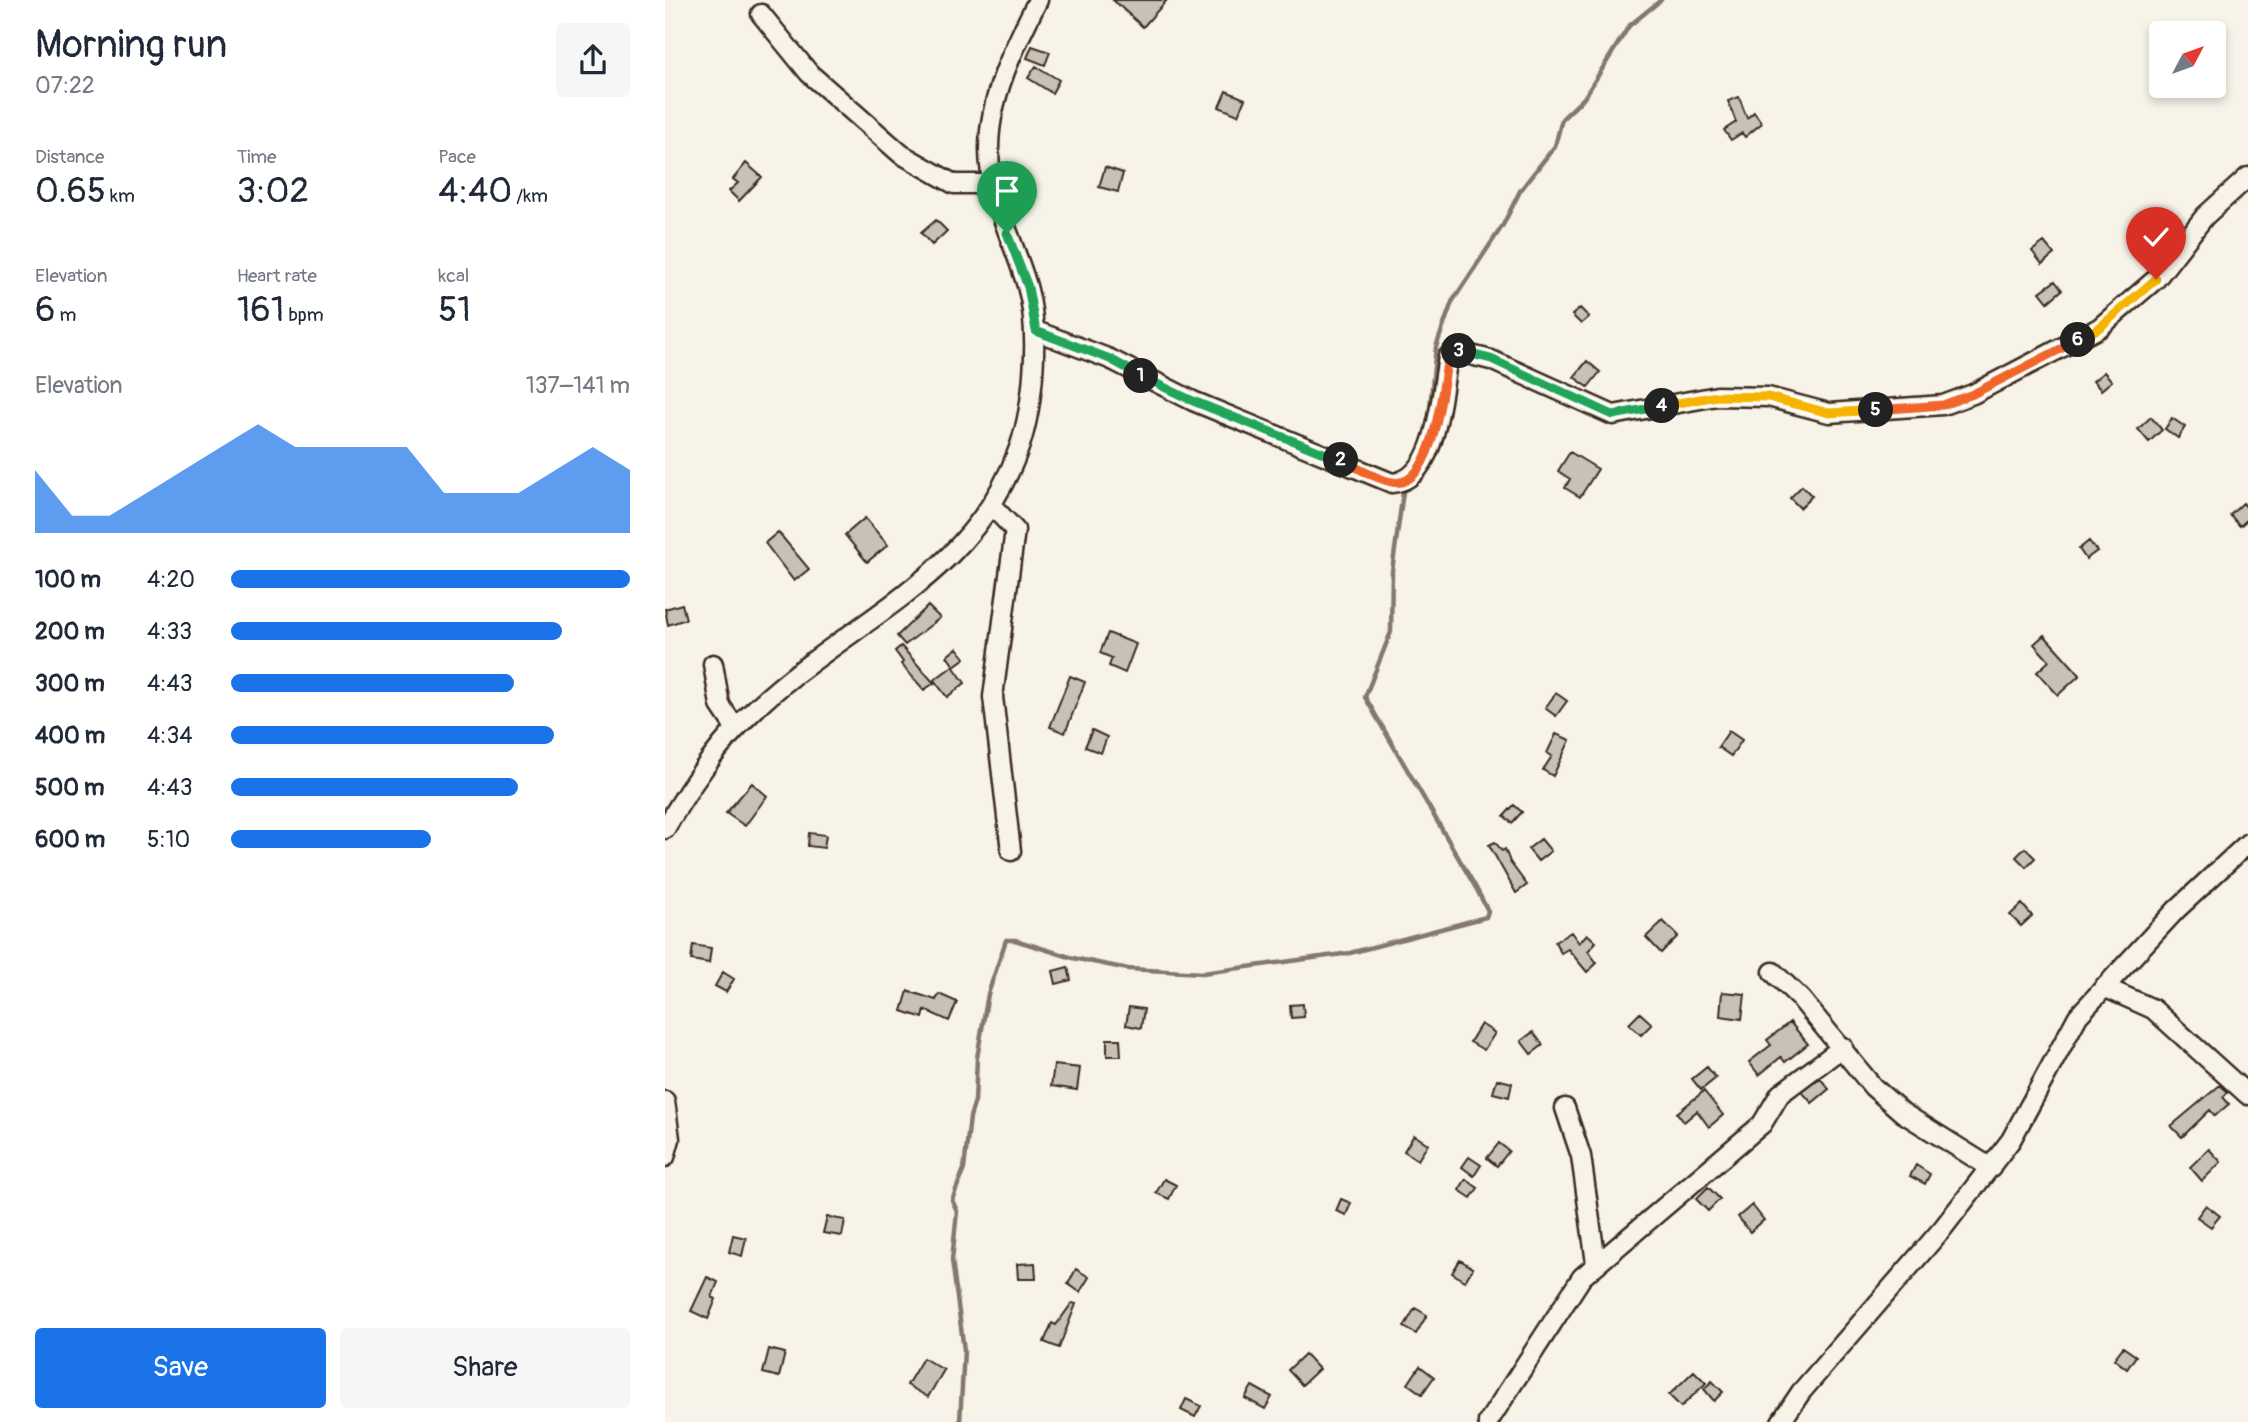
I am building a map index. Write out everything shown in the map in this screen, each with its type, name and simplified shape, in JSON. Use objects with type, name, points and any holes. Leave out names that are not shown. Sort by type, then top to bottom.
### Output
[{"type":"street","points":[[665,829],[692,782],[736,729],[790,680],[912,590],[957,551],[993,507],[1020,446],[1032,383],[1036,331],[1028,287],[1007,233],[993,184],[989,149],[996,102],[1008,60],[1038,0]]},
{"type":"street","points":[[761,15],[809,73],[901,154],[954,184],[993,184]]},
{"type":"street","points":[[1036,331],[1110,359],[1193,401],[1392,482],[1404,482],[1412,476],[1432,442],[1448,356],[1454,351],[1491,359],[1613,415],[1717,396],[1768,397],[1829,413],[1943,405],[1973,394],[2099,328],[2156,279],[2205,216],[2248,177]]},
{"type":"street","points":[[993,507],[1014,530],[993,697],[1011,851]]},
{"type":"street","points":[[713,664],[720,705],[736,729]]},
{"type":"street","points":[[1781,1422],[1801,1391],[1935,1238],[1991,1168],[2035,1099],[2078,1016],[2202,884],[2248,843]]},
{"type":"street","points":[[1773,972],[1843,1047],[1873,1087],[1903,1112],[1991,1168]]},
{"type":"street","points":[[2104,987],[2153,1009],[2248,1095]]},
{"type":"street","points":[[1488,1422],[1582,1277],[1762,1124],[1780,1094],[1843,1047]]},
{"type":"street","points":[[665,1101],[670,1139],[665,1157]]},
{"type":"street","points":[[1565,1108],[1581,1156],[1596,1263]]},
{"type":"building","points":[[1113,0],[1167,0],[1143,27]]},
{"type":"building","points":[[1032,46],[1050,52],[1045,65],[1027,58]]},
{"type":"building","points":[[1036,66],[1059,80],[1052,93],[1028,78]]},
{"type":"building","points":[[1226,91],[1245,99],[1238,115],[1219,107]]},
{"type":"building","points":[[1739,97],[1747,118],[1754,112],[1762,123],[1745,137],[1742,133],[1731,140],[1724,130],[1736,122],[1728,101]]},
{"type":"building","points":[[746,163],[762,177],[739,201],[729,191],[738,183],[733,179]]},
{"type":"building","points":[[1105,167],[1123,173],[1118,192],[1099,187]]},
{"type":"building","points":[[936,220],[947,231],[932,245],[921,233]]},
{"type":"building","points":[[2044,242],[2054,254],[2042,264],[2032,251]]},
{"type":"building","points":[[2055,281],[2062,290],[2048,302],[2040,292]]},
{"type":"building","points":[[1580,308],[1589,317],[1581,324],[1572,315]]},
{"type":"building","points":[[1587,361],[1600,372],[1588,387],[1574,377]]},
{"type":"building","points":[[2104,372],[2112,381],[2101,390],[2093,381]]},
{"type":"building","points":[[2151,417],[2162,430],[2149,442],[2138,429]]},
{"type":"building","points":[[2172,418],[2185,427],[2178,438],[2165,429]]},
{"type":"building","points":[[1570,452],[1598,469],[1580,497],[1565,488],[1570,479],[1558,471]]},
{"type":"building","points":[[1802,486],[1812,496],[1800,508],[1790,498]]},
{"type":"building","points":[[2243,503],[2248,509],[2248,519],[2240,526],[2230,515]]},
{"type":"building","points":[[865,518],[888,545],[867,562],[845,535]]},
{"type":"building","points":[[778,532],[809,569],[794,581],[765,543]]},
{"type":"building","points":[[2089,541],[2097,551],[2086,559],[2079,549]]},
{"type":"building","points":[[682,604],[686,619],[668,625],[665,609]]},
{"type":"building","points":[[928,606],[940,618],[905,645],[897,636]]},
{"type":"building","points":[[1108,633],[1136,644],[1125,673],[1109,666],[1112,658],[1100,653]]},
{"type":"building","points":[[2044,635],[2080,675],[2058,695],[2037,672],[2049,661],[2034,644]]},
{"type":"building","points":[[901,646],[934,683],[924,690],[901,664],[903,662],[895,651]]},
{"type":"building","points":[[957,648],[965,658],[954,666],[947,656]]},
{"type":"building","points":[[953,666],[965,683],[947,697],[934,680]]},
{"type":"building","points":[[1070,676],[1085,682],[1065,733],[1050,727]]},
{"type":"building","points":[[1556,693],[1567,701],[1556,716],[1545,708]]},
{"type":"building","points":[[1092,730],[1107,737],[1101,753],[1085,747]]},
{"type":"building","points":[[1729,731],[1742,740],[1731,756],[1718,747]]},
{"type":"building","points":[[1556,734],[1570,740],[1553,776],[1543,770],[1552,756],[1547,753]]},
{"type":"building","points":[[752,783],[767,796],[745,826],[726,813]]},
{"type":"building","points":[[1514,805],[1522,812],[1512,823],[1504,816]]},
{"type":"building","points":[[809,833],[826,835],[824,848],[808,846]]},
{"type":"building","points":[[1541,839],[1551,851],[1538,861],[1528,849]]},
{"type":"building","points":[[1495,842],[1502,851],[1505,849],[1510,862],[1527,885],[1516,893],[1489,845]]},
{"type":"building","points":[[2025,848],[2035,858],[2026,867],[2016,857]]},
{"type":"building","points":[[2022,904],[2032,916],[2021,926],[2010,915]]},
{"type":"building","points":[[1663,921],[1678,936],[1661,953],[1646,937]]},
{"type":"building","points":[[1571,932],[1579,943],[1587,934],[1596,942],[1588,951],[1597,963],[1587,972],[1568,949],[1561,953],[1555,942]]},
{"type":"building","points":[[693,945],[711,948],[709,963],[691,960]]},
{"type":"building","points":[[1068,967],[1071,980],[1056,984],[1053,971]]},
{"type":"building","points":[[723,972],[734,979],[726,992],[715,986]]},
{"type":"building","points":[[908,991],[936,1000],[939,994],[957,1002],[949,1021],[925,1010],[923,1018],[902,1011]]},
{"type":"building","points":[[1722,992],[1745,994],[1742,1019],[1720,1016]]},
{"type":"building","points":[[1303,1004],[1304,1017],[1291,1018],[1290,1005]]},
{"type":"building","points":[[1129,1007],[1144,1009],[1141,1028],[1126,1025]]},
{"type":"building","points":[[1640,1013],[1652,1024],[1641,1035],[1629,1024]]},
{"type":"building","points":[[1790,1022],[1808,1044],[1785,1062],[1781,1057],[1759,1075],[1749,1062],[1771,1045],[1767,1040]]},
{"type":"building","points":[[1481,1024],[1495,1033],[1484,1050],[1470,1042]]},
{"type":"building","points":[[1533,1032],[1543,1045],[1531,1054],[1521,1041]]},
{"type":"building","points":[[1107,1039],[1120,1039],[1121,1056],[1107,1056]]},
{"type":"building","points":[[1054,1065],[1080,1068],[1077,1090],[1051,1086]]},
{"type":"building","points":[[1707,1067],[1716,1078],[1701,1090],[1692,1079]]},
{"type":"building","points":[[1820,1078],[1829,1089],[1812,1103],[1802,1092]]},
{"type":"building","points":[[1497,1079],[1512,1083],[1509,1097],[1493,1093]]},
{"type":"building","points":[[2220,1085],[2228,1092],[2223,1097],[2229,1104],[2215,1116],[2210,1110],[2182,1137],[2171,1126]]},
{"type":"building","points":[[1704,1091],[1723,1115],[1709,1127],[1697,1111],[1684,1122],[1677,1113]]},
{"type":"building","points":[[1414,1135],[1428,1144],[1418,1160],[1404,1151]]},
{"type":"building","points":[[1499,1143],[1509,1151],[1497,1166],[1487,1158]]},
{"type":"building","points":[[2209,1149],[2221,1162],[2202,1181],[2190,1167]]},
{"type":"building","points":[[1469,1157],[1481,1165],[1474,1176],[1462,1167]]},
{"type":"building","points":[[1916,1165],[1930,1174],[1925,1184],[1910,1176]]},
{"type":"building","points":[[1164,1179],[1176,1185],[1169,1199],[1156,1193]]},
{"type":"building","points":[[1466,1179],[1478,1188],[1471,1198],[1459,1190]]},
{"type":"building","points":[[1708,1187],[1720,1199],[1708,1211],[1696,1199]]},
{"type":"building","points":[[1341,1199],[1351,1203],[1346,1215],[1336,1211]]},
{"type":"building","points":[[1752,1205],[1764,1220],[1750,1232],[1738,1217]]},
{"type":"building","points":[[2206,1205],[2220,1216],[2211,1227],[2197,1217]]},
{"type":"building","points":[[827,1217],[845,1220],[842,1236],[823,1233]]},
{"type":"building","points":[[733,1235],[746,1238],[742,1256],[729,1252]]},
{"type":"building","points":[[1460,1260],[1473,1268],[1465,1281],[1452,1273]]},
{"type":"building","points":[[1035,1263],[1036,1279],[1018,1279],[1017,1264]]},
{"type":"building","points":[[1076,1269],[1089,1277],[1080,1292],[1068,1284]]},
{"type":"building","points":[[707,1277],[718,1282],[712,1297],[716,1299],[708,1319],[691,1311]]},
{"type":"building","points":[[1072,1303],[1076,1304],[1059,1348],[1044,1342],[1052,1323],[1056,1325]]},
{"type":"building","points":[[1415,1308],[1427,1315],[1416,1334],[1404,1327]]},
{"type":"building","points":[[2123,1347],[2136,1356],[2127,1369],[2114,1359]]},
{"type":"building","points":[[769,1349],[785,1353],[779,1377],[763,1373]]},
{"type":"building","points":[[1305,1354],[1319,1369],[1302,1385],[1288,1370]]},
{"type":"building","points":[[923,1358],[944,1370],[928,1397],[907,1385]]},
{"type":"building","points":[[1420,1366],[1434,1377],[1422,1394],[1408,1384]]},
{"type":"building","points":[[1694,1371],[1706,1383],[1681,1407],[1669,1395]]},
{"type":"building","points":[[1712,1381],[1723,1392],[1714,1401],[1704,1389]]},
{"type":"building","points":[[1252,1386],[1272,1397],[1265,1409],[1245,1398]]},
{"type":"building","points":[[1186,1399],[1201,1406],[1195,1417],[1181,1410]]},
{"type":"waterway","points":[[1429,418],[1436,347],[1452,302],[1503,225],[1520,191],[1555,146],[1562,119],[1584,98],[1629,26],[1661,0]]},
{"type":"waterway","points":[[960,1422],[964,1350],[952,1260],[957,1211],[952,1200],[964,1169],[970,1117],[975,1101],[977,1058],[988,994],[1006,940],[1128,969],[1203,973],[1350,953],[1486,917],[1488,911],[1476,888],[1365,697],[1391,632],[1392,571],[1404,485]]},
{"type":"route","points":[[1007,233],[1028,287],[1036,331],[1110,359],[1150,382],[1193,401],[1392,482],[1404,482],[1412,476],[1432,442],[1448,356],[1454,351],[1491,359],[1613,415],[1717,396],[1768,397],[1829,413],[1943,405],[1973,394],[2099,328],[2156,279]]}]
